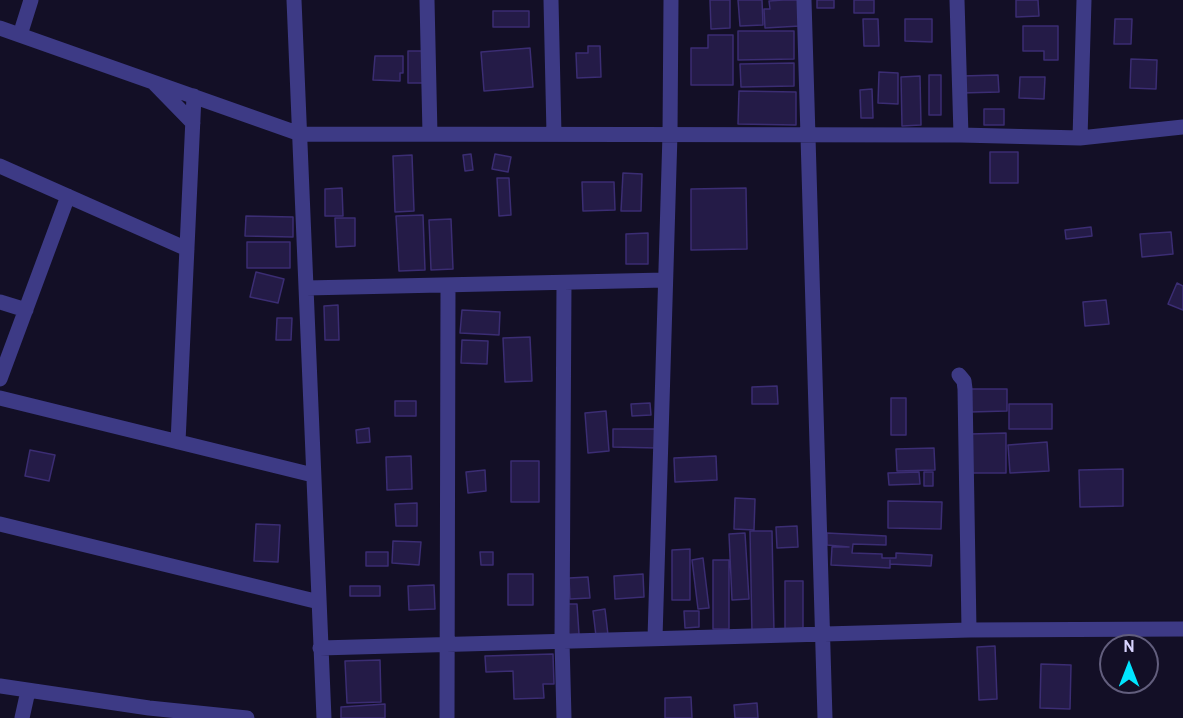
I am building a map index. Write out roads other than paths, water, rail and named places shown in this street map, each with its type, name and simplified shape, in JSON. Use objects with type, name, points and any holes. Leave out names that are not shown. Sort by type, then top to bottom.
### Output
[{"type":"street","points":[[20,35],[31,0]]},
{"type":"street","points":[[294,0],[324,718]]},
{"type":"street","points":[[427,0],[430,134]]},
{"type":"street","points":[[551,0],[554,134]]},
{"type":"street","points":[[655,638],[670,134],[671,0]]},
{"type":"street","points":[[804,0],[825,718]]},
{"type":"street","points":[[957,0],[961,135]]},
{"type":"street","points":[[1080,138],[1084,0]]},
{"type":"street","points":[[0,27],[300,134],[807,134],[1080,138],[1183,127]]},
{"type":"street","points":[[153,82],[193,123]]},
{"type":"street","points":[[178,441],[194,96]]},
{"type":"street","points":[[0,166],[187,249]]},
{"type":"street","points":[[0,379],[68,196]]},
{"type":"street","points":[[306,288],[665,280]]},
{"type":"street","points":[[564,283],[562,641],[564,718]]},
{"type":"street","points":[[447,718],[448,285]]},
{"type":"street","points":[[0,302],[26,310]]},
{"type":"street","points":[[959,375],[964,381],[965,389],[969,630]]},
{"type":"street","points":[[0,398],[313,475]]},
{"type":"street","points":[[0,524],[319,602]]},
{"type":"street","points":[[320,648],[969,630],[1183,629]]},
{"type":"street","points":[[0,686],[149,708],[247,718]]},
{"type":"street","points":[[22,718],[28,691]]}]
